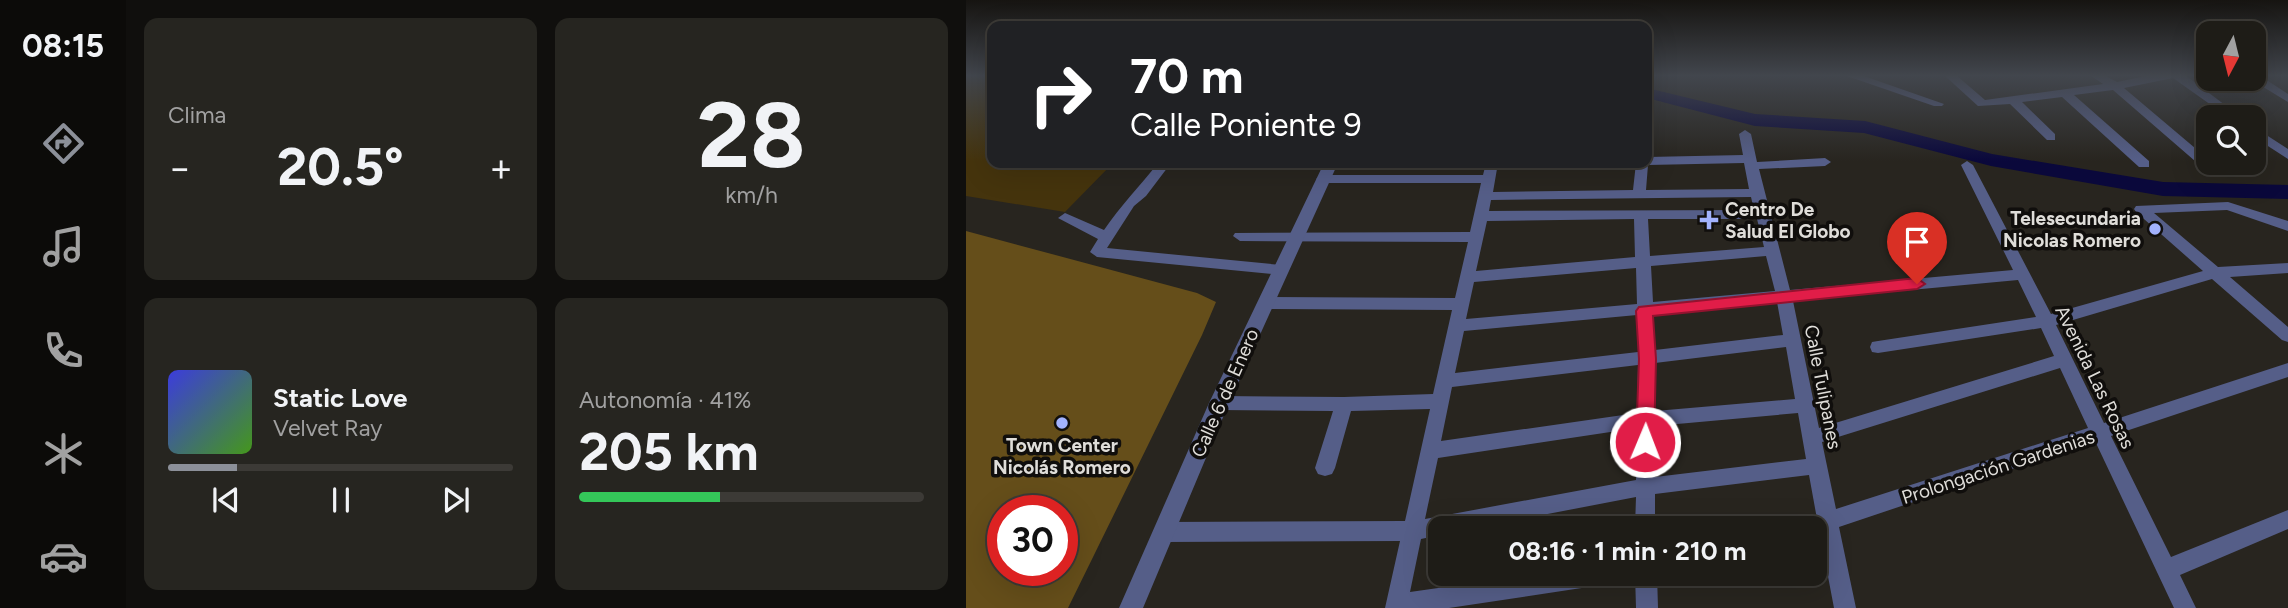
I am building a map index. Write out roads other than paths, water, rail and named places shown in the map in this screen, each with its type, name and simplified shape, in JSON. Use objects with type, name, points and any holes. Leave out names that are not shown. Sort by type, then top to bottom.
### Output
[{"type":"street","points":[[2016,103],[2051,137]]},
{"type":"street","points":[[2077,103],[2144,164]]},
{"type":"street","points":[[2136,103],[2196,154]]},
{"type":"street","name":"Calle Tulipanes","points":[[1745,134],[1757,194],[1784,296],[1816,466],[1822,516]]},
{"type":"street","points":[[2266,139],[2288,155]]},
{"type":"street","points":[[1652,162],[1825,162]]},
{"type":"street","name":"Avenida Las Rosas","points":[[1967,166],[2023,274],[2185,608]]},
{"type":"street","points":[[1161,168],[1129,204],[1097,252],[1281,270]]},
{"type":"street","points":[[1639,195],[1643,168]]},
{"type":"street","points":[[1327,171],[1489,179],[1639,195],[1757,194]]},
{"type":"street","name":"Calle 6 de Enero","points":[[1131,608],[1219,403],[1327,171]]},
{"type":"street","points":[[1489,179],[1396,607],[1531,586]]},
{"type":"street","points":[[2288,226],[2228,206],[2141,209],[2288,336]]},
{"type":"street","points":[[1481,216],[1762,214]]},
{"type":"street","points":[[1641,215],[1647,359],[1645,516]]},
{"type":"street","points":[[1065,218],[1107,237]]},
{"type":"street","points":[[1240,236],[1476,237]]},
{"type":"street","points":[[1468,277],[1771,251]]},
{"type":"street","points":[[1878,347],[2044,322],[2213,273],[2288,268]]},
{"type":"street","points":[[1457,326],[1644,311],[2023,274]]},
{"type":"street","points":[[1266,303],[1462,304]]},
{"type":"street","points":[[1445,381],[1792,340]]},
{"type":"street","points":[[1811,438],[2063,360]]},
{"type":"street","name":"Prolongación Gardenias","points":[[1827,534],[2100,434],[2288,370]]},
{"type":"street","points":[[1219,403],[1344,404],[1441,401]]},
{"type":"street","points":[[1325,468],[1344,404]]},
{"type":"street","points":[[1430,452],[1646,419],[1805,405]]},
{"type":"street","points":[[1164,532],[1413,531],[1644,487],[1816,466]]},
{"type":"street","points":[[2165,570],[2288,519]]},
{"type":"street","name":"Calle Tulipanes","points":[[1827,545],[1845,608]]},
{"type":"street","points":[[1646,586],[1647,608]]},
{"type":"waterway","points":[[1688,103],[1755,120],[1865,127],[1991,160],[2163,189],[2288,192]]},
{"type":"place","name":"Centro De Salud El Globo","points":[[1709,220]]},
{"type":"place","name":"Telesecundaria Nicolas Romero","points":[[2155,229]]},
{"type":"place","name":"Town Center Nicolás Romero","points":[[1062,423]]}]
